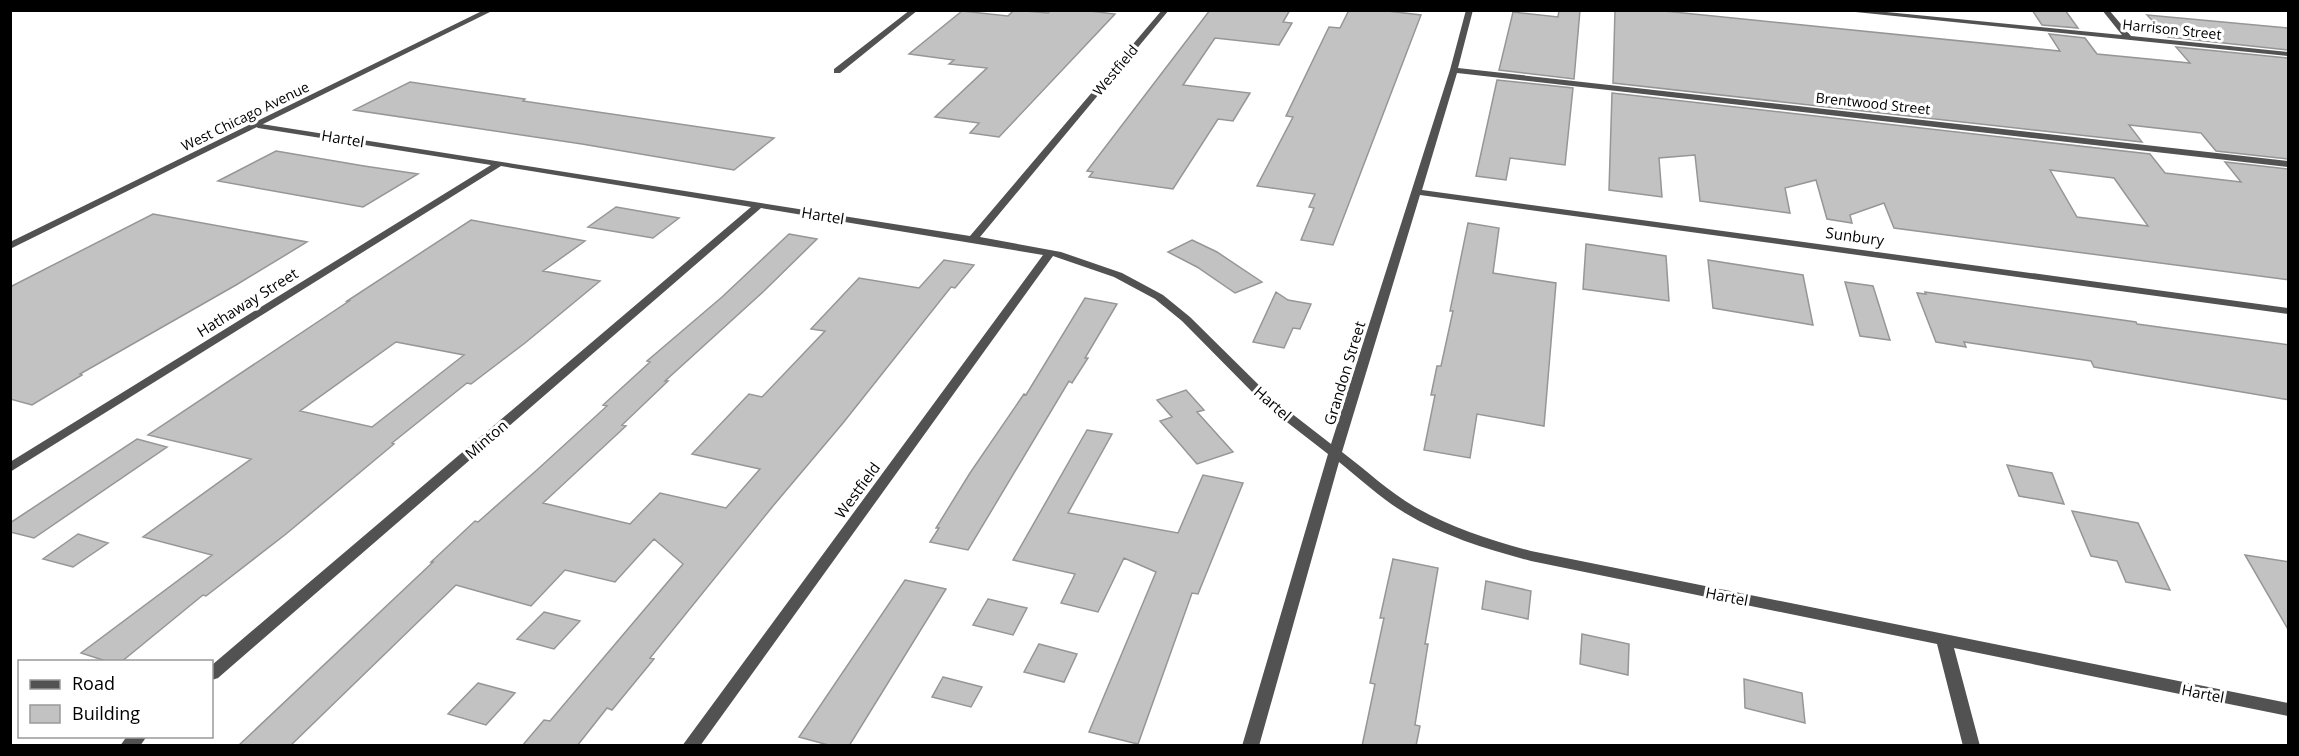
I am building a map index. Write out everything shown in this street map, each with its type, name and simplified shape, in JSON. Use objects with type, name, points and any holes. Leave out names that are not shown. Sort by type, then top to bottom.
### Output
[{"type":"street","name":"West Chicago Avenue","points":[[10,246],[491,10]]},
{"type":"street","points":[[837,71],[915,10]]},
{"type":"street","name":"Westfield","points":[[973,240],[1166,10]]},
{"type":"street","name":"Grandon Street","points":[[1250,746],[1335,453],[1417,192],[1470,10]]},
{"type":"street","name":"Harrison Street","points":[[1839,10],[2289,54]]},
{"type":"street","points":[[2105,10],[2128,39]]},
{"type":"street","name":"Brentwood Street","points":[[1454,70],[2289,164]]},
{"type":"street","name":"Hartel","points":[[258,125],[760,204],[1050,253],[1118,275],[1159,297],[1186,319],[1269,402],[1408,509],[1443,528],[1483,543],[1531,556],[2289,710]]},
{"type":"street","name":"Hathaway Street","points":[[10,468],[500,163]]},
{"type":"street","name":"Sunbury","points":[[1417,192],[2289,311]]},
{"type":"street","name":"Minton","points":[[213,673],[760,204]]},
{"type":"street","name":"Westfield","points":[[690,746],[1050,253]]},
{"type":"street","points":[[1944,641],[1972,746]]},
{"type":"building","points":[[1014,10],[1048,13],[1051,10],[1081,10],[1115,14],[999,137],[970,133],[979,123],[935,117],[987,68],[949,64],[954,60],[909,54],[962,11],[1008,16]]},
{"type":"building","points":[[1210,10],[1290,10],[1283,22],[1292,23],[1279,45],[1215,38],[1183,85],[1250,93],[1233,121],[1218,119],[1173,189],[1089,177],[1093,172],[1087,171]]},
{"type":"building","points":[[1349,10],[1379,10],[1421,15],[1333,245],[1301,240],[1314,208],[1309,207],[1315,194],[1257,186],[1293,117],[1286,116],[1329,27],[1340,28]]},
{"type":"building","points":[[1559,10],[1580,10],[1574,79],[1499,70],[1513,12],[1558,17]]},
{"type":"building","points":[[1615,10],[1654,10],[2060,51],[2049,34],[2085,38],[2097,54],[2190,63],[2176,47],[2289,58],[2289,159],[2216,151],[2201,133],[2129,125],[2142,142],[1613,83]]},
{"type":"building","points":[[2032,10],[2065,10],[2078,28],[2042,25]]},
{"type":"building","points":[[2147,15],[2289,28],[2289,50],[2168,37]]},
{"type":"building","points":[[1497,80],[1573,88],[1565,165],[1510,158],[1506,180],[1476,176]]},
{"type":"building","points":[[410,82],[774,138],[734,170],[582,144],[354,110]]},
{"type":"building","points":[[1612,93],[2150,154],[2165,173],[2241,182],[2225,162],[2289,169],[2289,280],[1894,228],[1884,203],[1850,215],[1852,223],[1827,219],[1816,180],[1785,188],[1790,213],[1700,201],[1695,155],[1659,158],[1662,197],[1609,190]],"holes":[[[2050,170],[2114,178],[2148,226],[2077,217]]]},
{"type":"building","points":[[276,151],[418,174],[363,207],[218,181]]},
{"type":"building","points":[[616,207],[679,218],[653,238],[588,227]]},
{"type":"building","points":[[153,214],[307,242],[80,374],[82,375],[32,405],[10,399],[10,287]]},
{"type":"building","points":[[471,220],[585,241],[543,271],[600,281],[525,343],[471,384],[467,383],[392,443],[394,444],[286,534],[206,596],[203,595],[123,660],[103,660],[81,653],[212,555],[143,537],[251,459],[148,435],[349,301],[347,301]],"holes":[[[396,342],[464,355],[372,427],[300,411]]]},
{"type":"building","points":[[1468,223],[1499,228],[1493,273],[1556,283],[1544,426],[1477,414],[1470,458],[1424,450],[1435,395],[1431,395],[1437,366],[1441,366],[1453,311],[1450,311]]},
{"type":"building","points":[[789,234],[817,239],[764,291],[665,381],[668,381],[622,425],[626,426],[543,503],[630,524],[660,493],[726,508],[760,469],[692,454],[749,394],[762,397],[825,331],[811,329],[859,278],[919,288],[944,260],[974,265],[955,288],[951,287],[843,423],[650,658],[654,659],[612,710],[607,708],[577,746],[522,746],[544,720],[550,721],[683,564],[654,539],[615,582],[565,570],[531,606],[456,585],[290,746],[238,746],[475,521],[478,522],[607,406],[603,405],[650,362],[647,361],[722,297]]},
{"type":"building","points":[[1192,240],[1217,252],[1262,282],[1235,293],[1197,267],[1168,252]]},
{"type":"building","points":[[1586,244],[1666,256],[1669,301],[1583,289]]},
{"type":"building","points":[[1708,260],[1803,275],[1813,325],[1713,308]]},
{"type":"building","points":[[1845,282],[1873,286],[1890,340],[1860,336]]},
{"type":"building","points":[[1276,292],[1288,300],[1311,304],[1300,329],[1293,328],[1284,348],[1253,342]]},
{"type":"building","points":[[1925,292],[2289,345],[2289,400],[2094,367],[2091,361],[1964,342],[1966,347],[1936,342],[1917,293],[1926,294]]},
{"type":"building","points":[[1085,298],[1117,304],[1085,358],[1088,358],[1072,383],[1069,381],[968,550],[930,542],[939,528],[936,528],[970,473],[1024,394],[1026,395]]},
{"type":"building","points":[[1186,390],[1204,410],[1197,412],[1233,452],[1197,464],[1160,421],[1172,417],[1157,400]]},
{"type":"building","points":[[1087,430],[1112,434],[1068,513],[1178,533],[1203,475],[1243,483],[1198,594],[1192,593],[1138,744],[1089,732],[1156,572],[1124,558],[1098,612],[1061,603],[1075,574],[1013,560]]},
{"type":"building","points":[[137,439],[167,447],[34,538],[10,532],[10,523]]},
{"type":"building","points":[[2007,465],[2052,473],[2064,504],[2019,496]]},
{"type":"building","points":[[2072,511],[2138,523],[2170,590],[2126,582],[2117,561],[2091,556]]},
{"type":"building","points":[[78,534],[108,543],[73,567],[43,559]]},
{"type":"building","points":[[2245,555],[2289,562],[2289,631]]},
{"type":"building","points":[[1393,559],[1438,568],[1425,644],[1428,644],[1415,725],[1420,726],[1416,746],[1362,746],[1375,684],[1370,683],[1384,618],[1380,618]]},
{"type":"building","points":[[905,580],[946,589],[849,746],[832,746],[799,737]]},
{"type":"building","points":[[1486,581],[1531,591],[1528,619],[1482,609]]},
{"type":"building","points":[[988,599],[1027,608],[1013,635],[973,625]]},
{"type":"building","points":[[544,612],[580,621],[554,649],[517,639]]},
{"type":"building","points":[[1582,634],[1629,644],[1628,675],[1580,664]]},
{"type":"building","points":[[1039,644],[1077,654],[1064,682],[1024,672]]},
{"type":"building","points":[[943,677],[982,687],[971,707],[932,697]]},
{"type":"building","points":[[1744,679],[1802,693],[1805,723],[1745,708]]},
{"type":"building","points":[[478,683],[515,693],[486,725],[448,714]]}]
